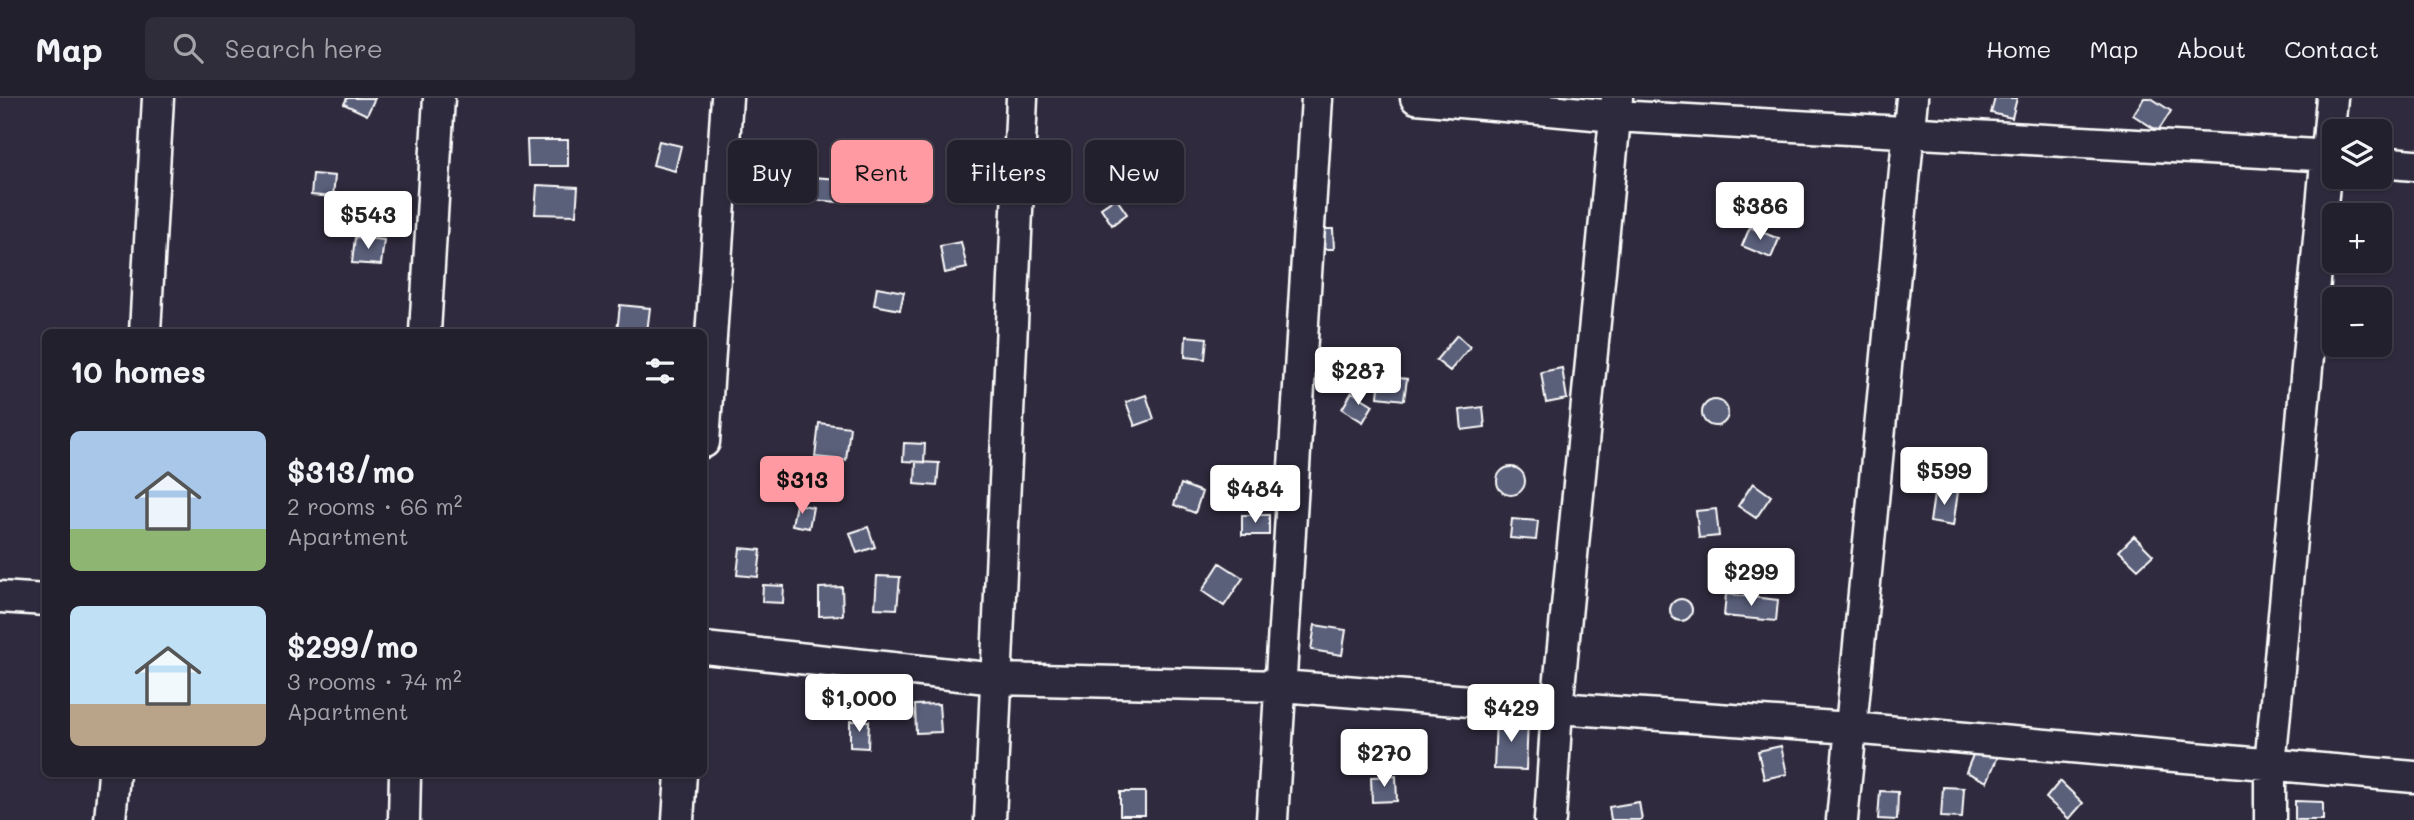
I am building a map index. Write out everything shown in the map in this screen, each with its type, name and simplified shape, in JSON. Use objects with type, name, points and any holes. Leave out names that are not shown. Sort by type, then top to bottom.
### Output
[{"type":"street","points":[[145,329],[158,98]]},
{"type":"street","points":[[425,329],[439,98]]},
{"type":"street","points":[[707,397],[727,98]]},
{"type":"street","points":[[990,820],[1022,98]]},
{"type":"street","points":[[1272,820],[1317,98]]},
{"type":"street","points":[[1416,98],[1616,107],[1910,133],[2322,156]]},
{"type":"street","points":[[1842,820],[1912,98]]},
{"type":"street","points":[[2332,98],[2332,119]]},
{"type":"street","points":[[1550,820],[1557,708],[1616,107]]},
{"type":"street","points":[[2392,163],[2414,165]]},
{"type":"street","points":[[2270,820],[2270,766],[2328,189]]},
{"type":"street","points":[[0,597],[42,600]]},
{"type":"street","points":[[707,648],[997,679],[1281,686],[1851,728],[2414,777]]},
{"type":"street","points":[[110,820],[114,777]]},
{"type":"street","points":[[404,820],[405,777]]},
{"type":"street","points":[[678,820],[681,777]]},
{"type":"building","points":[[347,98],[375,98],[367,115],[344,104]]},
{"type":"building","points":[[1995,98],[2017,98],[2012,118],[1991,113]]},
{"type":"building","points":[[2144,98],[2151,98],[2171,111],[2158,131],[2133,115]]},
{"type":"building","points":[[527,140],[568,140],[568,166],[528,166]]},
{"type":"building","points":[[659,141],[681,146],[675,171],[653,165]]},
{"type":"building","points":[[313,174],[335,176],[333,197],[311,195]]},
{"type":"building","points":[[817,177],[831,178],[831,201],[817,200]]},
{"type":"building","points":[[537,185],[578,187],[576,215],[535,214]]},
{"type":"building","points":[[1108,203],[1119,203],[1127,214],[1112,225],[1101,208]]},
{"type":"building","points":[[1750,227],[1779,239],[1771,258],[1742,246]]},
{"type":"building","points":[[1310,229],[1333,229],[1334,249],[1310,249]]},
{"type":"building","points":[[355,237],[384,240],[381,265],[352,263]]},
{"type":"building","points":[[961,242],[967,268],[945,273],[940,246]]},
{"type":"building","points":[[877,287],[904,292],[900,310],[874,305]]},
{"type":"building","points":[[620,305],[650,308],[647,329],[617,329]]},
{"type":"building","points":[[1457,335],[1470,347],[1450,371],[1436,360]]},
{"type":"building","points":[[1186,336],[1207,338],[1205,359],[1185,357]]},
{"type":"building","points":[[1562,368],[1567,399],[1546,403],[1541,372]]},
{"type":"building","points":[[1380,376],[1407,379],[1404,400],[1378,397]]},
{"type":"building","points":[[1352,392],[1373,405],[1363,422],[1342,409]]},
{"type":"building","points":[[1146,395],[1154,419],[1135,426],[1126,402]]},
{"type":"building","points":[[1715,400],[1724,404],[1728,413],[1724,422],[1715,426],[1706,422],[1702,413],[1706,404]]},
{"type":"building","points":[[1483,407],[1485,427],[1462,430],[1460,410]]},
{"type":"building","points":[[819,423],[850,427],[846,460],[815,457]]},
{"type":"building","points":[[904,443],[925,444],[924,462],[903,461]]},
{"type":"building","points":[[916,462],[939,463],[937,486],[915,484]]},
{"type":"building","points":[[1511,467],[1521,471],[1525,481],[1521,491],[1511,495],[1501,491],[1497,481],[1501,471]]},
{"type":"building","points":[[1753,483],[1771,496],[1756,518],[1738,506]]},
{"type":"building","points":[[1181,484],[1202,492],[1195,513],[1174,505]]},
{"type":"building","points":[[1935,488],[1958,492],[1953,526],[1930,522]]},
{"type":"building","points":[[796,504],[813,507],[809,528],[792,525]]},
{"type":"building","points":[[1716,509],[1719,536],[1699,538],[1696,511]]},
{"type":"building","points":[[1242,515],[1269,515],[1269,535],[1242,535]]},
{"type":"building","points":[[1512,519],[1538,521],[1536,540],[1510,538]]},
{"type":"building","points":[[868,527],[875,547],[857,553],[850,533]]},
{"type":"building","points":[[2134,536],[2153,555],[2138,569],[2119,551]]},
{"type":"building","points":[[740,548],[761,550],[758,577],[737,575]]},
{"type":"building","points":[[1220,563],[1243,578],[1224,606],[1202,591]]},
{"type":"building","points":[[877,576],[900,577],[897,609],[875,608]]},
{"type":"building","points":[[763,585],[784,586],[783,603],[762,602]]},
{"type":"building","points":[[842,587],[843,615],[819,616],[819,588]]},
{"type":"building","points":[[1726,594],[1778,600],[1776,621],[1724,616]]},
{"type":"building","points":[[1681,599],[1689,602],[1692,610],[1689,618],[1681,621],[1673,618],[1670,610],[1673,602]]},
{"type":"building","points":[[1315,625],[1346,630],[1342,655],[1311,650]]},
{"type":"building","points":[[939,704],[941,732],[916,733],[915,705]]},
{"type":"building","points":[[1496,718],[1528,719],[1526,770],[1494,769]]},
{"type":"building","points":[[850,721],[869,721],[868,748],[850,747]]},
{"type":"building","points":[[1372,731],[1392,731],[1391,760],[1372,760]]},
{"type":"building","points":[[1977,745],[1999,754],[1987,782],[1966,772]]},
{"type":"building","points":[[1781,746],[1787,774],[1764,779],[1758,751]]},
{"type":"building","points":[[1396,776],[1397,801],[1372,802],[1371,777]]},
{"type":"building","points":[[2060,781],[2083,803],[2069,819],[2046,798]]},
{"type":"building","points":[[1943,787],[1964,788],[1962,818],[1941,817]]},
{"type":"building","points":[[1880,791],[1898,792],[1897,820],[1878,819]]},
{"type":"building","points":[[1120,792],[1145,792],[1145,815],[1120,815]]},
{"type":"building","points":[[2295,801],[2323,802],[2323,820],[2295,820]]},
{"type":"building","points":[[1639,802],[1642,820],[1611,820],[1609,807]]}]
